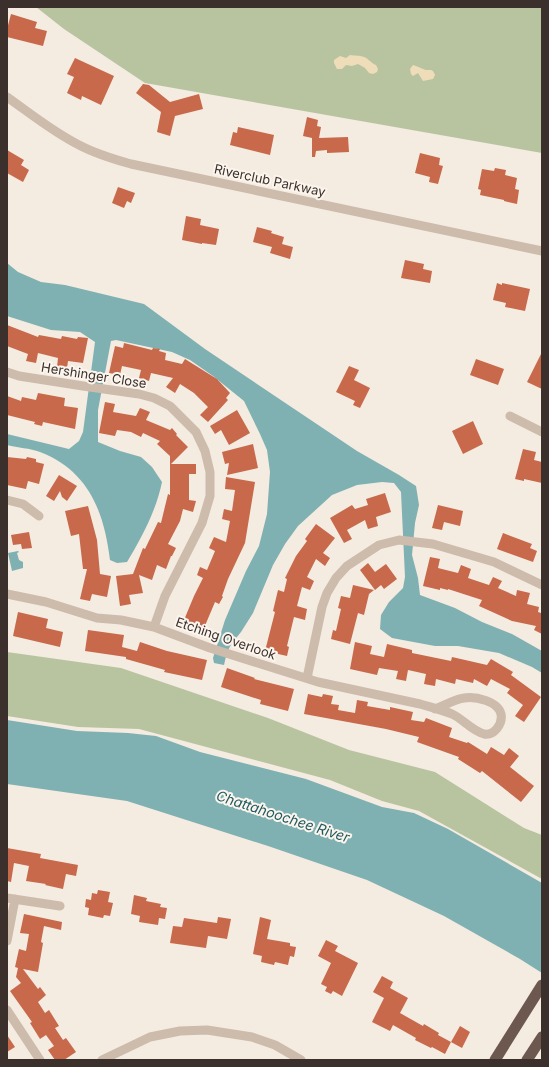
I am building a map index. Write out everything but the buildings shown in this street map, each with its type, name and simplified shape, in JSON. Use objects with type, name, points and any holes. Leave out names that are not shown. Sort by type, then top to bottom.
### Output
[{"type":"highway","points":[[495,1060],[542,985]]},
{"type":"highway","points":[[527,1060],[542,1037]]},
{"type":"street","name":"Riverclub Parkway","points":[[7,97],[57,132],[80,146],[103,156],[131,164],[542,251]]},
{"type":"street","name":"Hershinger Close","points":[[7,372],[19,376],[139,394],[154,398],[170,406],[196,432],[205,451],[210,472],[210,496],[202,523],[165,596],[154,627]]},
{"type":"street","points":[[510,416],[542,432]]},
{"type":"street","points":[[7,500],[23,504],[39,516]]},
{"type":"street","points":[[307,678],[322,607],[327,593],[336,578],[347,566],[378,545],[399,540],[433,544],[494,562],[542,585]]},
{"type":"street","name":"Etching Overlook","points":[[7,594],[46,602],[97,618],[121,620],[154,627],[210,648],[307,678],[405,700],[453,715],[485,734],[492,733],[500,723],[501,714],[496,706],[484,699],[464,698],[435,709]]},
{"type":"street","points":[[7,941],[11,898],[60,906]]},
{"type":"street","points":[[7,1010],[40,1060]]},
{"type":"street","points":[[102,1060],[150,1037],[180,1031],[207,1030],[252,1037],[275,1045],[301,1060]]},
{"type":"green space","points":[[36,7],[542,7],[542,153],[145,83],[64,29]]},
{"type":"green space","points":[[7,652],[121,668],[268,718],[349,750],[435,772],[524,828],[542,835],[542,879],[419,811],[382,801],[330,780],[139,729],[78,727],[7,716]]},
{"type":"sand","points":[[350,55],[366,58],[376,65],[378,69],[377,72],[373,74],[369,73],[365,68],[358,64],[352,66],[346,65],[342,69],[337,69],[334,60],[340,56],[346,58]]},
{"type":"sand","points":[[413,65],[425,70],[433,71],[435,75],[433,79],[423,81],[418,73],[413,76],[410,69]]},
{"type":"water","points":[[7,263],[18,272],[41,282],[65,285],[144,304],[205,349],[357,451],[416,486],[419,505],[415,523],[412,555],[418,578],[420,595],[455,608],[482,622],[512,634],[542,651],[542,673],[532,667],[499,653],[458,646],[435,646],[392,638],[380,629],[381,615],[389,602],[403,588],[405,577],[401,492],[394,483],[382,482],[357,485],[332,495],[298,526],[285,544],[273,565],[253,613],[232,643],[227,652],[224,665],[214,663],[213,658],[225,620],[246,571],[259,546],[267,514],[270,472],[267,450],[244,401],[190,360],[172,352],[116,340],[111,341],[98,410],[98,442],[120,451],[141,457],[152,467],[162,482],[148,524],[127,562],[117,563],[110,560],[107,542],[98,510],[91,495],[82,482],[71,470],[57,460],[40,452],[7,445],[7,434],[69,449],[79,441],[83,432],[95,342],[80,332],[51,330],[7,316]]},
{"type":"water","points":[[19,552],[17,553],[19,560],[23,562],[23,568],[12,571],[8,553]]},
{"type":"water","name":"Chattahoochee River","points":[[7,720],[77,731],[128,733],[156,736],[200,752],[306,779],[382,807],[414,813],[448,829],[542,883],[542,973],[444,916],[367,880],[271,847],[127,801],[7,784]]}]
